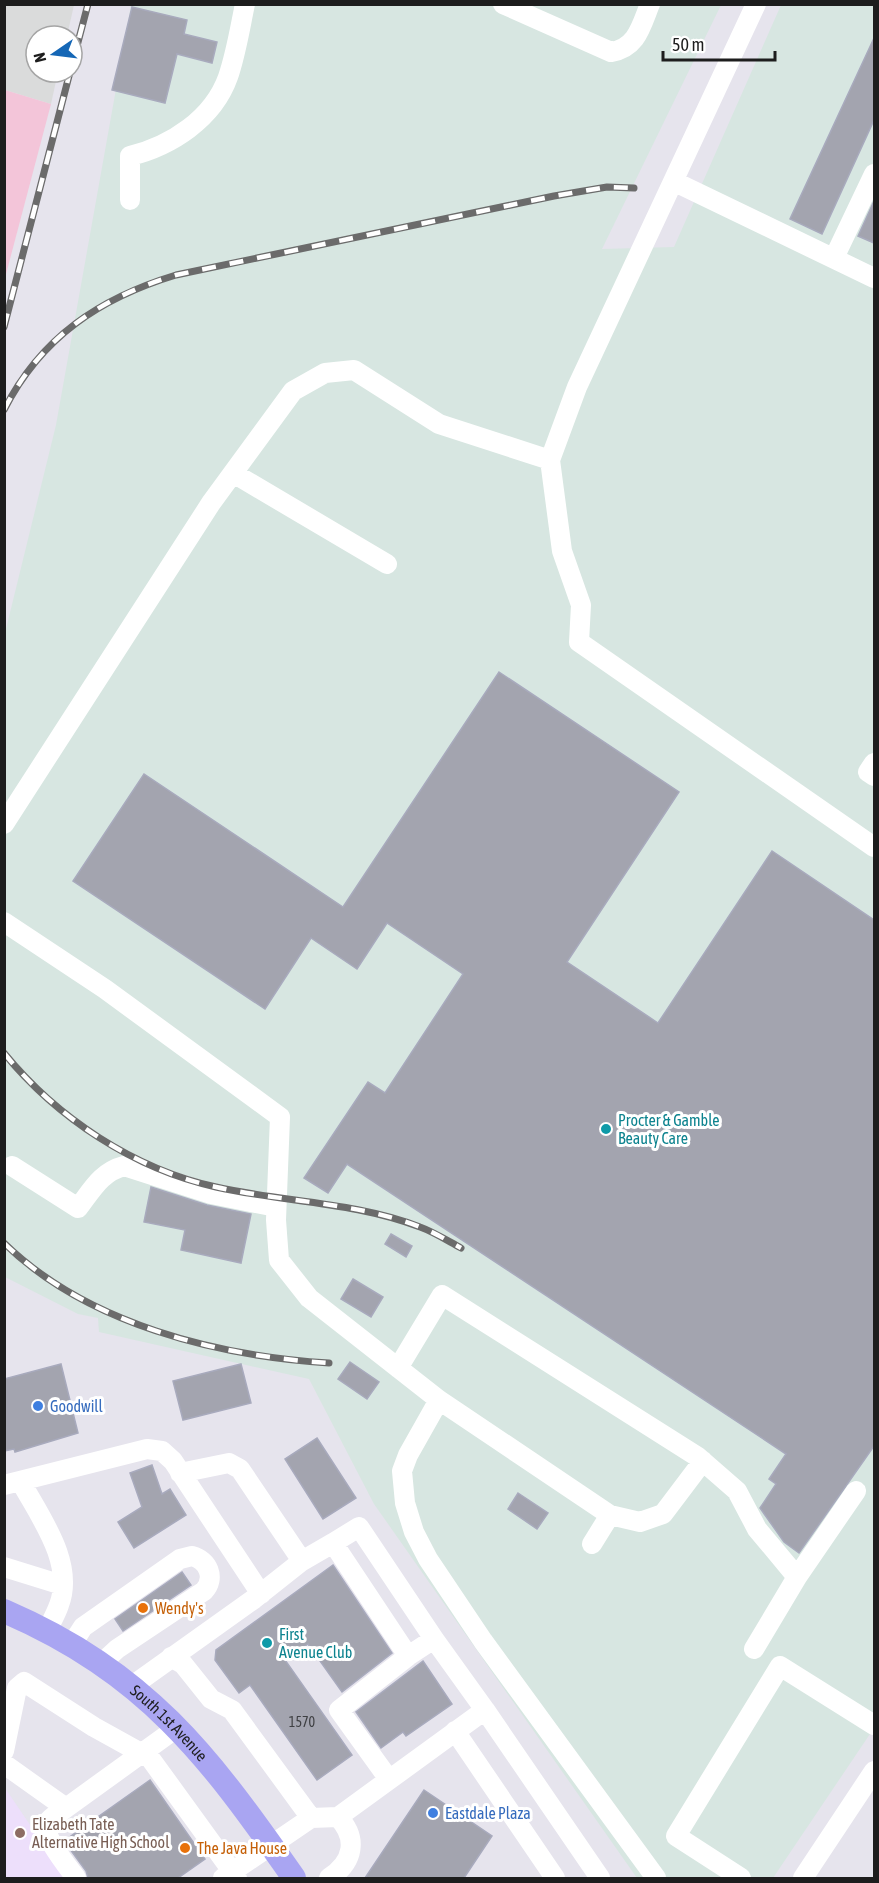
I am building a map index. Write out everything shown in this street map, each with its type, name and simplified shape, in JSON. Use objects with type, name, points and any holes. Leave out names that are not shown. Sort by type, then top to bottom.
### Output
[{"type":"main road","name":"South 1st Avenue","points":[[4,1611],[72,1644],[102,1663],[178,1727],[214,1768],[294,1878]]},
{"type":"street","points":[[130,200],[130,156],[152,150],[180,136],[214,105],[228,78],[245,4]]},
{"type":"street","points":[[503,4],[611,52],[622,50],[633,43],[650,4]]},
{"type":"street","points":[[756,4],[675,182],[577,387],[550,460],[562,551],[581,605],[579,642],[874,847]]},
{"type":"street","points":[[834,258],[874,174]]},
{"type":"street","points":[[675,182],[874,278]]},
{"type":"street","points":[[4,824],[211,503],[293,391],[325,373],[354,370],[439,424],[550,460]]},
{"type":"street","points":[[233,473],[387,564]]},
{"type":"street","points":[[874,762],[868,772],[874,776]]},
{"type":"street","points":[[4,922],[105,990],[280,1117],[276,1207],[279,1260],[309,1298],[439,1400],[610,1515],[640,1522],[663,1514],[703,1461]]},
{"type":"street","points":[[12,1166],[78,1208],[101,1177],[112,1169],[124,1166],[211,1194],[276,1207]]},
{"type":"street","points":[[398,1368],[442,1295],[703,1461],[736,1491],[757,1529],[796,1577]]},
{"type":"street","points":[[439,1400],[408,1455],[402,1471],[405,1503],[414,1533],[428,1559],[483,1641],[656,1878]]},
{"type":"street","points":[[47,1631],[60,1604],[62,1567],[54,1543],[13,1484],[147,1449],[162,1451],[180,1473],[261,1594]]},
{"type":"street","points":[[180,1473],[229,1463],[240,1469],[302,1561]]},
{"type":"street","points":[[754,1649],[796,1577],[856,1491]]},
{"type":"street","points":[[592,1544],[610,1515]]},
{"type":"street","points":[[132,1686],[261,1594],[302,1561],[359,1527],[600,1878]]},
{"type":"street","points":[[333,1543],[408,1656]]},
{"type":"street","points":[[72,1644],[83,1627],[180,1559],[192,1556],[204,1563],[210,1574],[210,1585],[204,1591],[117,1648],[102,1663]]},
{"type":"street","points":[[4,1567],[62,1585]]},
{"type":"street","points":[[388,1778],[339,1710],[408,1656],[434,1639]]},
{"type":"street","points":[[171,1657],[183,1664],[210,1699],[232,1710],[311,1818]]},
{"type":"street","points":[[741,1878],[676,1836],[780,1666],[874,1725]]},
{"type":"street","points":[[4,1751],[17,1688],[24,1682],[94,1727],[145,1753],[231,1876],[270,1845],[311,1818],[338,1817],[388,1778],[485,1710]]},
{"type":"street","points":[[76,1878],[49,1840],[46,1831],[49,1821],[178,1727]]},
{"type":"street","points":[[455,1731],[555,1878]]},
{"type":"street","points":[[4,1764],[66,1808]]},
{"type":"street","points":[[804,1878],[874,1772]]},
{"type":"street","points":[[332,1878],[344,1867],[352,1845],[347,1827],[338,1817]]},
{"type":"shaded area","points":[[4,5],[74,5],[70,24],[24,24],[24,84],[55,84],[51,104],[5,90]]},
{"type":"shaded area","points":[[131,5],[721,5],[602,249],[674,247],[781,5],[874,5],[874,1728],[773,1878],[637,1878],[374,1504],[309,1379],[99,1332],[98,1318],[78,1314],[5,1277],[5,633],[56,425]]},
{"type":"shaded area","points":[[4,90],[51,104],[5,278]]},
{"type":"shaded area","name":"Elizabeth Tate Alternative High School","points":[[5,1788],[66,1878],[5,1878]]},
{"type":"building","points":[[132,7],[187,20],[184,34],[217,42],[212,63],[177,54],[165,103],[112,90]]},
{"type":"building","points":[[874,38],[874,120],[822,234],[790,219]]},
{"type":"building","points":[[874,201],[874,243],[858,236]]},
{"type":"building","name":"Procter & Gamble Beauty Care","points":[[499,672],[679,792],[567,962],[658,1023],[772,851],[874,920],[874,1446],[799,1553],[784,1542],[760,1508],[776,1484],[769,1479],[786,1454],[347,1164],[328,1193],[304,1178],[368,1082],[385,1093],[463,974],[387,923],[357,969],[311,938],[265,1009],[73,881],[144,774],[343,907]]},
{"type":"building","points":[[151,1187],[207,1205],[251,1214],[241,1263],[181,1250],[185,1230],[144,1222]]},
{"type":"building","points":[[391,1234],[412,1246],[406,1257],[385,1244]]},
{"type":"building","points":[[353,1279],[383,1297],[371,1317],[341,1299]]},
{"type":"building","points":[[350,1362],[379,1382],[367,1399],[338,1379]]},
{"type":"building","name":"Goodwill","points":[[61,1364],[78,1433],[15,1452],[14,1449],[4,1451],[4,1379]]},
{"type":"building","points":[[241,1364],[251,1403],[183,1420],[173,1381]]},
{"type":"building","points":[[317,1438],[356,1498],[323,1519],[285,1459]]},
{"type":"building","points":[[152,1465],[162,1494],[170,1489],[186,1515],[134,1548],[118,1522],[142,1507],[130,1473]]},
{"type":"building","points":[[518,1493],[548,1513],[537,1529],[508,1509]]},
{"type":"building","points":[[333,1565],[392,1653],[342,1692],[308,1644],[285,1660],[352,1755],[317,1780],[250,1685],[239,1693],[215,1660],[216,1650]]},
{"type":"building","name":"Wendy's","points":[[182,1572],[191,1585],[123,1631],[115,1619]]},
{"type":"building","points":[[423,1661],[452,1704],[406,1736],[403,1732],[381,1748],[356,1712]]},
{"type":"building","points":[[150,1780],[205,1859],[178,1878],[88,1878],[86,1871],[64,1841]]},
{"type":"building","name":"Eastdale Plaza","points":[[424,1790],[492,1836],[464,1878],[365,1878]]},
{"type":"railway","points":[[83,24],[88,4]]},
{"type":"railway","points":[[4,327],[67,84]]},
{"type":"railway","points":[[4,410],[19,384],[55,341],[98,309],[148,284],[176,275],[554,196],[607,187],[634,188]]},
{"type":"railway","points":[[4,1053],[25,1077],[73,1119],[99,1138],[156,1168],[216,1187],[371,1212],[425,1229],[461,1248]]},
{"type":"railway","points":[[4,1243],[37,1271],[74,1295],[114,1315],[156,1331],[243,1353],[329,1363]]},
{"type":"place","name":"Procter & Gamble Beauty Care","points":[[606,1129]]},
{"type":"place","name":"Goodwill","points":[[38,1406]]},
{"type":"place","name":"Wendy's","points":[[143,1608]]},
{"type":"place","name":"First Avenue Club","points":[[267,1643]]},
{"type":"place","name":"Eastdale Plaza","points":[[433,1813]]},
{"type":"place","name":"Elizabeth Tate Alternative High School","points":[[20,1833]]},
{"type":"place","name":"The Java House","points":[[185,1848]]}]
